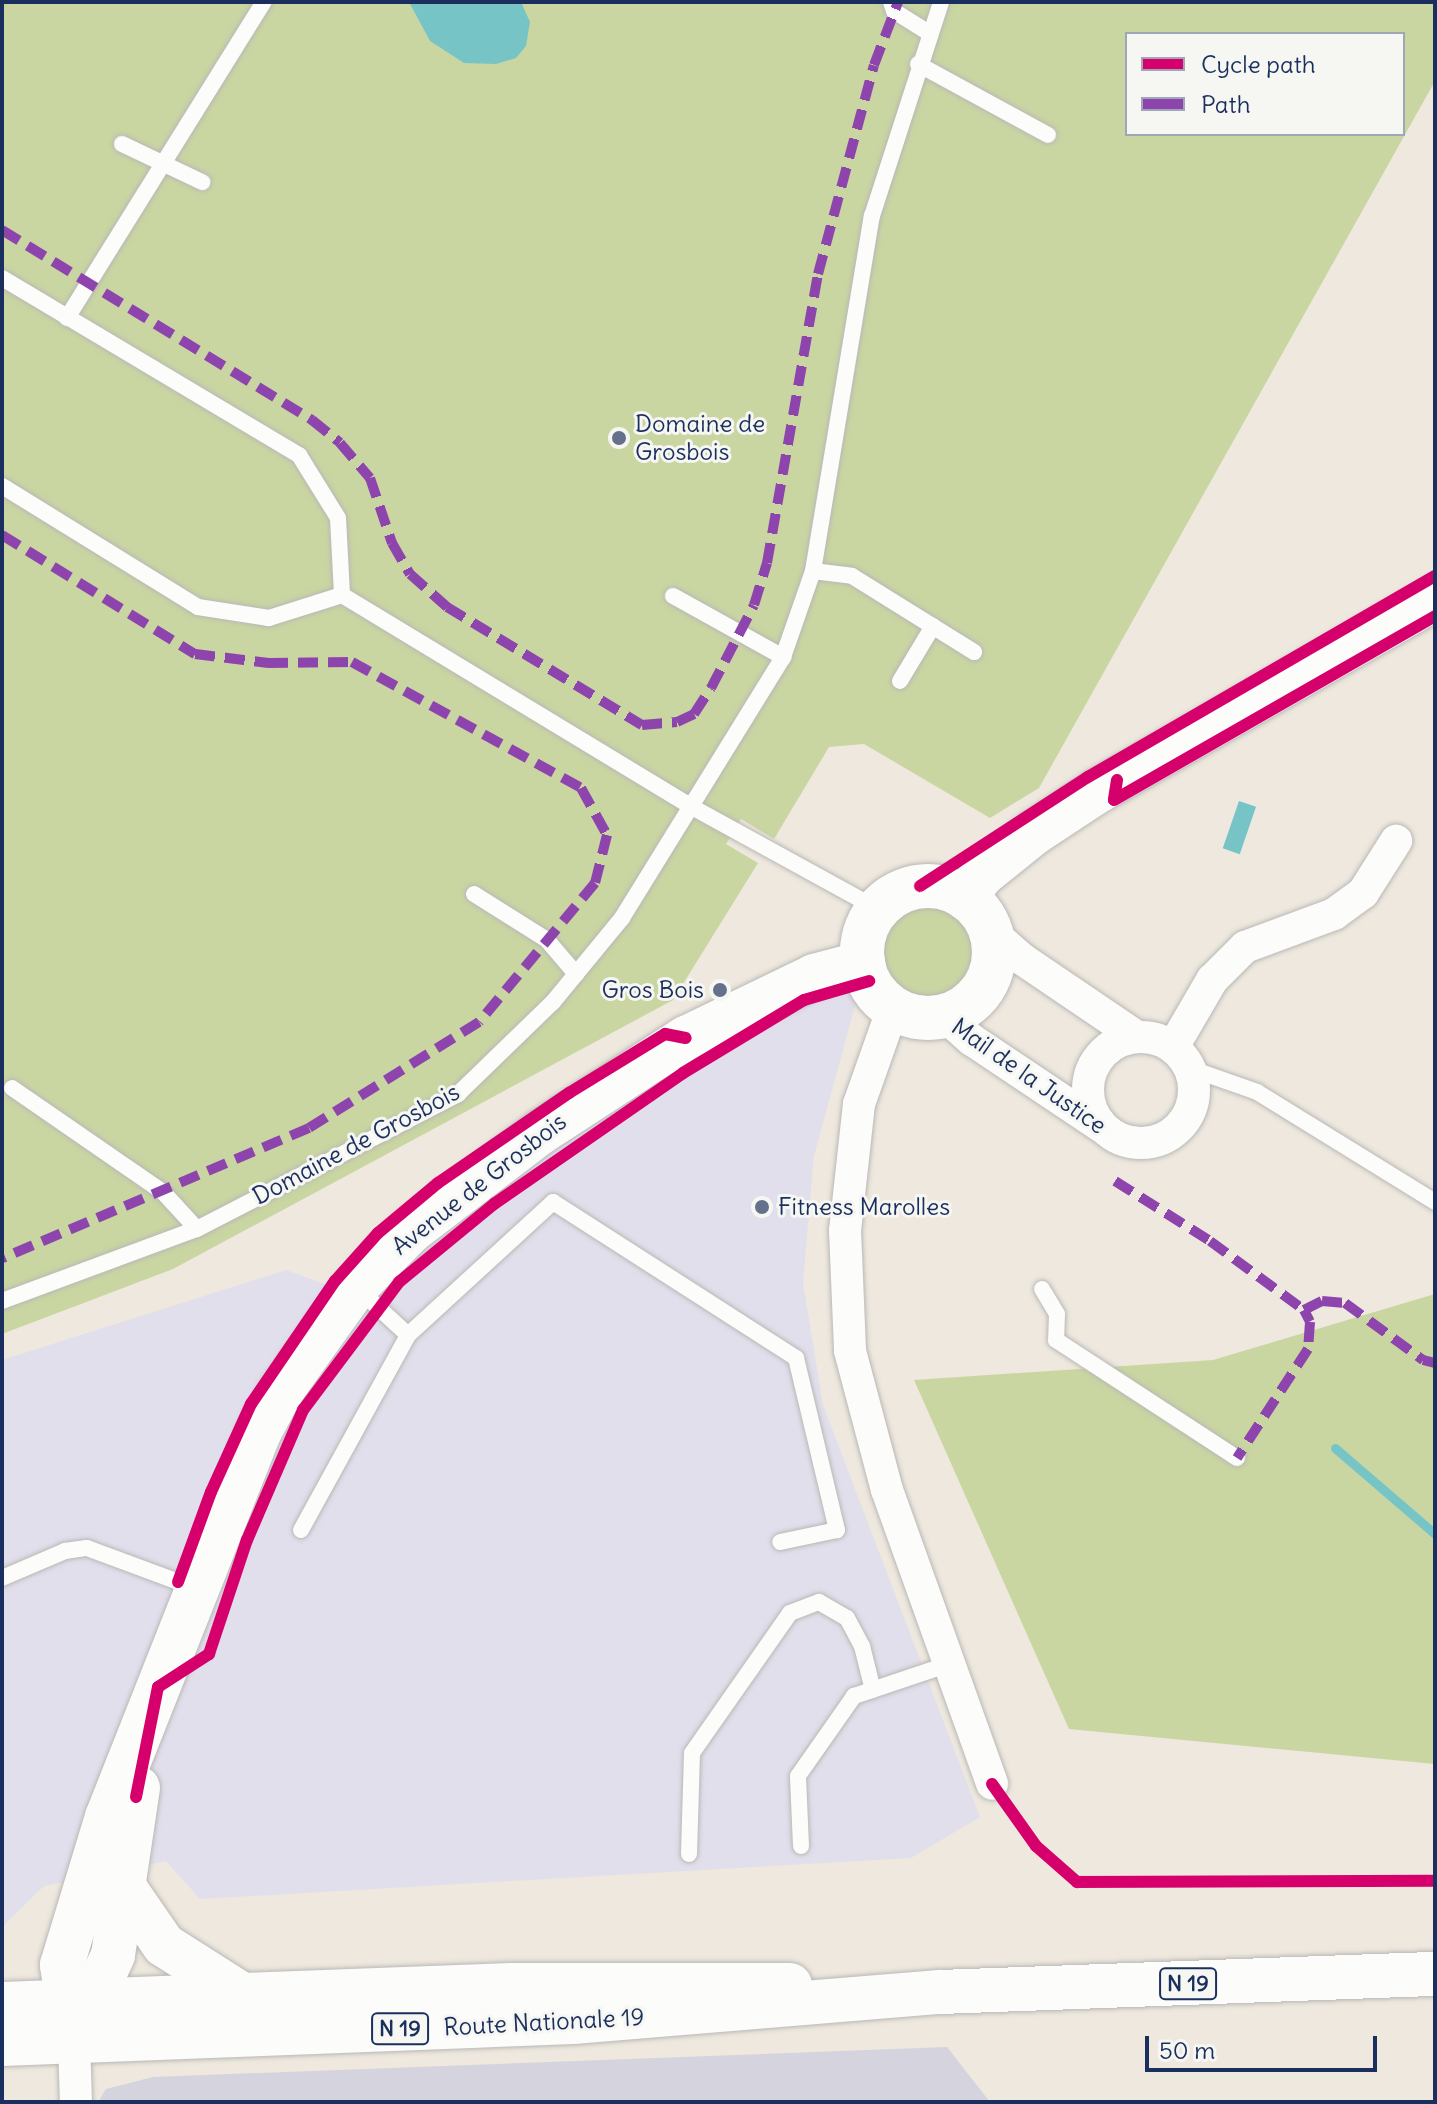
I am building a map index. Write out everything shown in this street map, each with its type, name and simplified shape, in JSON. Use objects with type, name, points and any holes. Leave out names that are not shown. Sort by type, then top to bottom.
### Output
[{"type":"street","points":[[1181,1058],[1137,1037],[1022,959],[978,914],[920,886],[874,914],[863,963],[874,989],[893,1008],[918,1016],[945,1016],[964,1007],[990,973],[978,914],[982,875],[1034,833],[1098,791],[1435,599]]},
{"type":"street","points":[[1137,1037],[1106,1050],[1089,1078],[1092,1111],[1114,1135],[1136,1142],[1171,1133],[1192,1104],[1181,1058],[1212,980],[1245,947],[1334,914],[1363,893],[1396,841]]},
{"type":"street","name":"Avenue de Grosbois","points":[[686,1038],[726,1002],[874,914]]},
{"type":"street","name":"Avenue de Grosbois","points":[[55,2002],[107,1817],[259,1433],[281,1392],[356,1287],[410,1232],[541,1132],[686,1038],[814,976],[863,963]]},
{"type":"street","points":[[893,1008],[859,1104],[845,1230],[850,1351],[887,1490],[992,1784]]},
{"type":"street","name":"Mail de la Justice","points":[[945,1016],[972,1040],[1114,1135]]},
{"type":"street","name":"Avenue de Grosbois","points":[[55,2002],[113,1955],[126,1890],[150,1714]]},
{"type":"street","points":[[126,1890],[164,1945],[244,1996]]},
{"type":"street","name":"Route Nationale 19","points":[[55,2002],[589,2022],[940,1992],[1435,1974]]},
{"type":"street","name":"Route Nationale 19","points":[[2,2044],[55,2002],[724,1982],[940,1992]]},
{"type":"street","points":[[55,2002],[76,2102]]},
{"type":"lane","points":[[67,318],[264,2]]},
{"type":"lane","points":[[891,2],[894,11],[927,32]]},
{"type":"lane","name":"Domaine de Grosbois","points":[[2,1301],[197,1229],[458,1094],[576,974],[622,918],[694,808],[783,657],[813,571],[872,216],[927,32],[941,2]]},
{"type":"lane","points":[[918,64],[1048,135]]},
{"type":"lane","points":[[122,144],[202,182]]},
{"type":"lane","points":[[2,278],[299,455],[338,518],[342,595]]},
{"type":"lane","points":[[2,486],[198,607],[269,618],[342,595],[874,914]]},
{"type":"lane","points":[[813,571],[852,576],[974,652]]},
{"type":"lane","points":[[673,596],[783,657]]},
{"type":"lane","points":[[900,681],[933,626]]},
{"type":"lane","points":[[474,894],[547,940],[576,974]]},
{"type":"lane","points":[[1181,1058],[1257,1092],[1435,1202]]},
{"type":"lane","points":[[12,1088],[163,1192],[197,1229]]},
{"type":"lane","points":[[301,1530],[408,1335],[553,1202],[796,1358],[837,1530],[780,1542]]},
{"type":"lane","points":[[356,1287],[408,1335]]},
{"type":"lane","points":[[1042,1289],[1057,1314],[1056,1340],[1237,1458]]},
{"type":"lane","points":[[2,1578],[65,1551],[87,1548],[196,1589]]},
{"type":"lane","points":[[689,1854],[692,1753],[790,1613],[819,1602],[847,1618],[862,1646],[873,1690]]},
{"type":"lane","points":[[801,1846],[798,1776],[854,1696],[949,1664]]},
{"type":"shaded area","points":[[840,987],[858,995],[814,1156],[803,1283],[823,1405],[980,1817],[911,1858],[200,1899],[166,1861],[44,1886],[2,1927],[2,1360],[286,1270],[372,1301],[464,1205],[746,1028]]},
{"type":"shaded area","points":[[947,2047],[990,2102],[98,2102],[106,2089],[153,2077]]},
{"type":"green space","name":"Domaine de Grosbois","points":[[2,2],[1435,2],[1435,81],[1405,135],[1405,32],[1125,32],[1125,136],[1404,136],[1039,788],[990,818],[864,744],[829,747],[774,839],[741,819],[726,844],[758,863],[673,1000],[173,1269],[2,1334]]},
{"type":"green space","points":[[927,906],[944,910],[959,919],[968,934],[972,951],[968,968],[959,983],[944,992],[927,996],[910,992],[895,983],[886,968],[882,951],[886,934],[895,919],[910,910]]},
{"type":"green space","points":[[1435,1294],[1435,1764],[1069,1729],[914,1380],[1213,1360]]},
{"type":"water","points":[[409,2],[521,2],[530,22],[526,46],[516,58],[496,64],[464,63],[430,41]]},
{"type":"water","points":[[1239,801],[1256,807],[1240,854],[1223,848]]},
{"type":"waterway","points":[[1335,1448],[1435,1534]]},
{"type":"marked path","points":[[2,230],[312,420],[340,443],[370,478],[392,543],[410,574],[447,607],[642,725],[677,722],[694,714],[711,688],[754,605],[767,563],[818,274],[874,65],[898,2]]},
{"type":"marked path","points":[[2,535],[195,654],[268,663],[352,662],[581,788],[607,835],[595,883],[479,1022],[309,1128],[2,1258]]},
{"type":"marked path","points":[[1115,1181],[1210,1241],[1304,1310],[1310,1322],[1308,1349],[1237,1458]]},
{"type":"marked path","points":[[1304,1310],[1322,1301],[1345,1303],[1423,1360],[1435,1363]]},
{"type":"cycle path","points":[[920,886],[1088,777],[1435,576]]},
{"type":"cycle path","points":[[1117,780],[1114,800],[1435,616]]},
{"type":"cycle path","points":[[136,1797],[158,1687],[209,1654],[247,1540],[303,1410],[399,1282],[494,1204],[683,1073],[804,1000],[869,981]]},
{"type":"cycle path","points":[[178,1582],[211,1492],[251,1404],[335,1281],[378,1233],[438,1183],[569,1093],[665,1034],[686,1038]]},
{"type":"cycle path","points":[[992,1784],[1036,1846],[1077,1882],[1435,1881]]},
{"type":"place","name":"Domaine de Grosbois","points":[[619,438]]},
{"type":"place","name":"Gros Bois","points":[[720,990]]},
{"type":"place","name":"Fitness Marolles","points":[[762,1207]]}]
